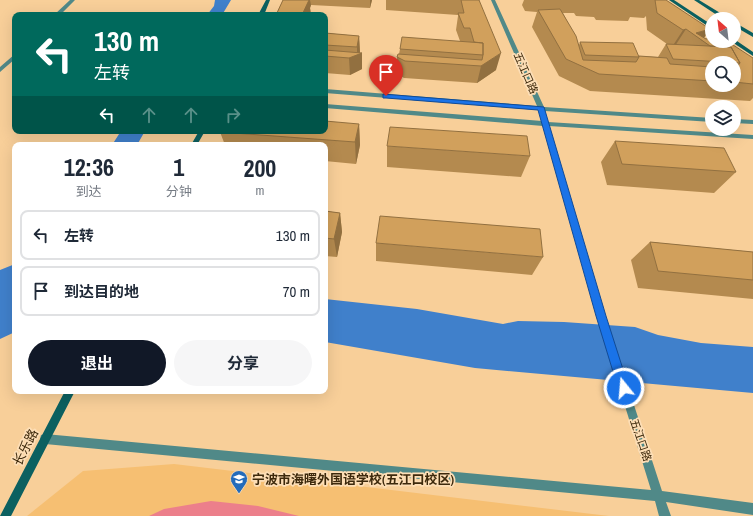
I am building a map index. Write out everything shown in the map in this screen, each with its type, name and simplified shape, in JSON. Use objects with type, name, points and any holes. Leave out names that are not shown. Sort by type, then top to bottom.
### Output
[{"type":"main road","points":[[262,12],[268,0]]},
{"type":"main road","points":[[671,0],[705,22]]},
{"type":"main road","points":[[696,0],[716,12]]},
{"type":"main road","points":[[741,28],[753,35]]},
{"type":"main road","points":[[741,46],[753,54]]},
{"type":"main road","name":"长乐路","points":[[5,516],[68,394]]},
{"type":"street","points":[[60,12],[73,0]]},
{"type":"street","name":"五江口路","points":[[493,0],[541,108],[601,316],[660,496],[665,516]]},
{"type":"street","points":[[0,70],[12,59]]},
{"type":"street","points":[[328,91],[705,120]]},
{"type":"street","points":[[328,106],[546,123],[753,136]]},
{"type":"street","points":[[741,121],[753,122]]},
{"type":"street","points":[[45,439],[660,496],[753,509]]},
{"type":"shaded area","name":"宁波市海曙外国语学校(五江口校区)","points":[[174,464],[609,516],[27,516],[83,471]]},
{"type":"shaded area","points":[[211,501],[258,506],[299,516],[149,516],[164,509]]},
{"type":"water","points":[[215,0],[231,0],[224,12],[209,12],[214,6]]},
{"type":"water","points":[[119,134],[143,134],[139,142],[114,142]]},
{"type":"water","points":[[12,265],[12,333],[0,339],[0,270]]},
{"type":"water","points":[[328,299],[417,309],[503,324],[518,321],[564,322],[635,327],[658,335],[701,343],[753,347],[753,393],[475,368],[328,343]]},
{"type":"building","points":[[283,0],[309,0],[303,12],[277,12]]},
{"type":"building","points":[[461,0],[479,0],[501,53],[481,66],[405,61],[397,57],[398,54],[482,60],[483,43],[474,42],[470,28],[464,28],[458,13],[464,13]]},
{"type":"building","points":[[655,0],[666,0],[705,26],[705,30],[696,33],[705,38],[705,42],[686,29],[683,30],[657,13]]},
{"type":"building","points":[[560,9],[576,36],[583,60],[636,62],[639,56],[667,58],[670,64],[705,66],[705,81],[599,74],[566,59],[538,10]]},
{"type":"building","points":[[328,33],[359,36],[357,47],[328,45]]},
{"type":"building","points":[[402,37],[483,43],[483,55],[400,49]]},
{"type":"building","points":[[580,42],[633,43],[639,57],[585,55]]},
{"type":"building","points":[[666,44],[705,46],[705,48],[732,48],[736,56],[705,56],[705,61],[673,59]]},
{"type":"building","points":[[732,48],[738,48],[753,58],[753,84],[741,83],[741,56],[736,56]]},
{"type":"building","points":[[328,50],[362,53],[349,58],[328,56]]},
{"type":"building","points":[[328,121],[359,124],[355,142],[247,134],[328,134]]},
{"type":"building","points":[[390,127],[527,136],[530,156],[387,146]]},
{"type":"building","points":[[615,141],[724,148],[736,172],[622,164]]},
{"type":"building","points":[[328,211],[340,213],[334,239],[328,238]]},
{"type":"building","points":[[380,216],[540,229],[543,257],[376,243]]},
{"type":"building","points":[[650,242],[753,252],[753,280],[658,271]]},
{"type":"place","name":"宁波市海曙外国语学校(五江口校区)","points":[[239,494]]},
{"type":"route","points":[[386,96],[541,108],[601,316],[624,388]]}]
